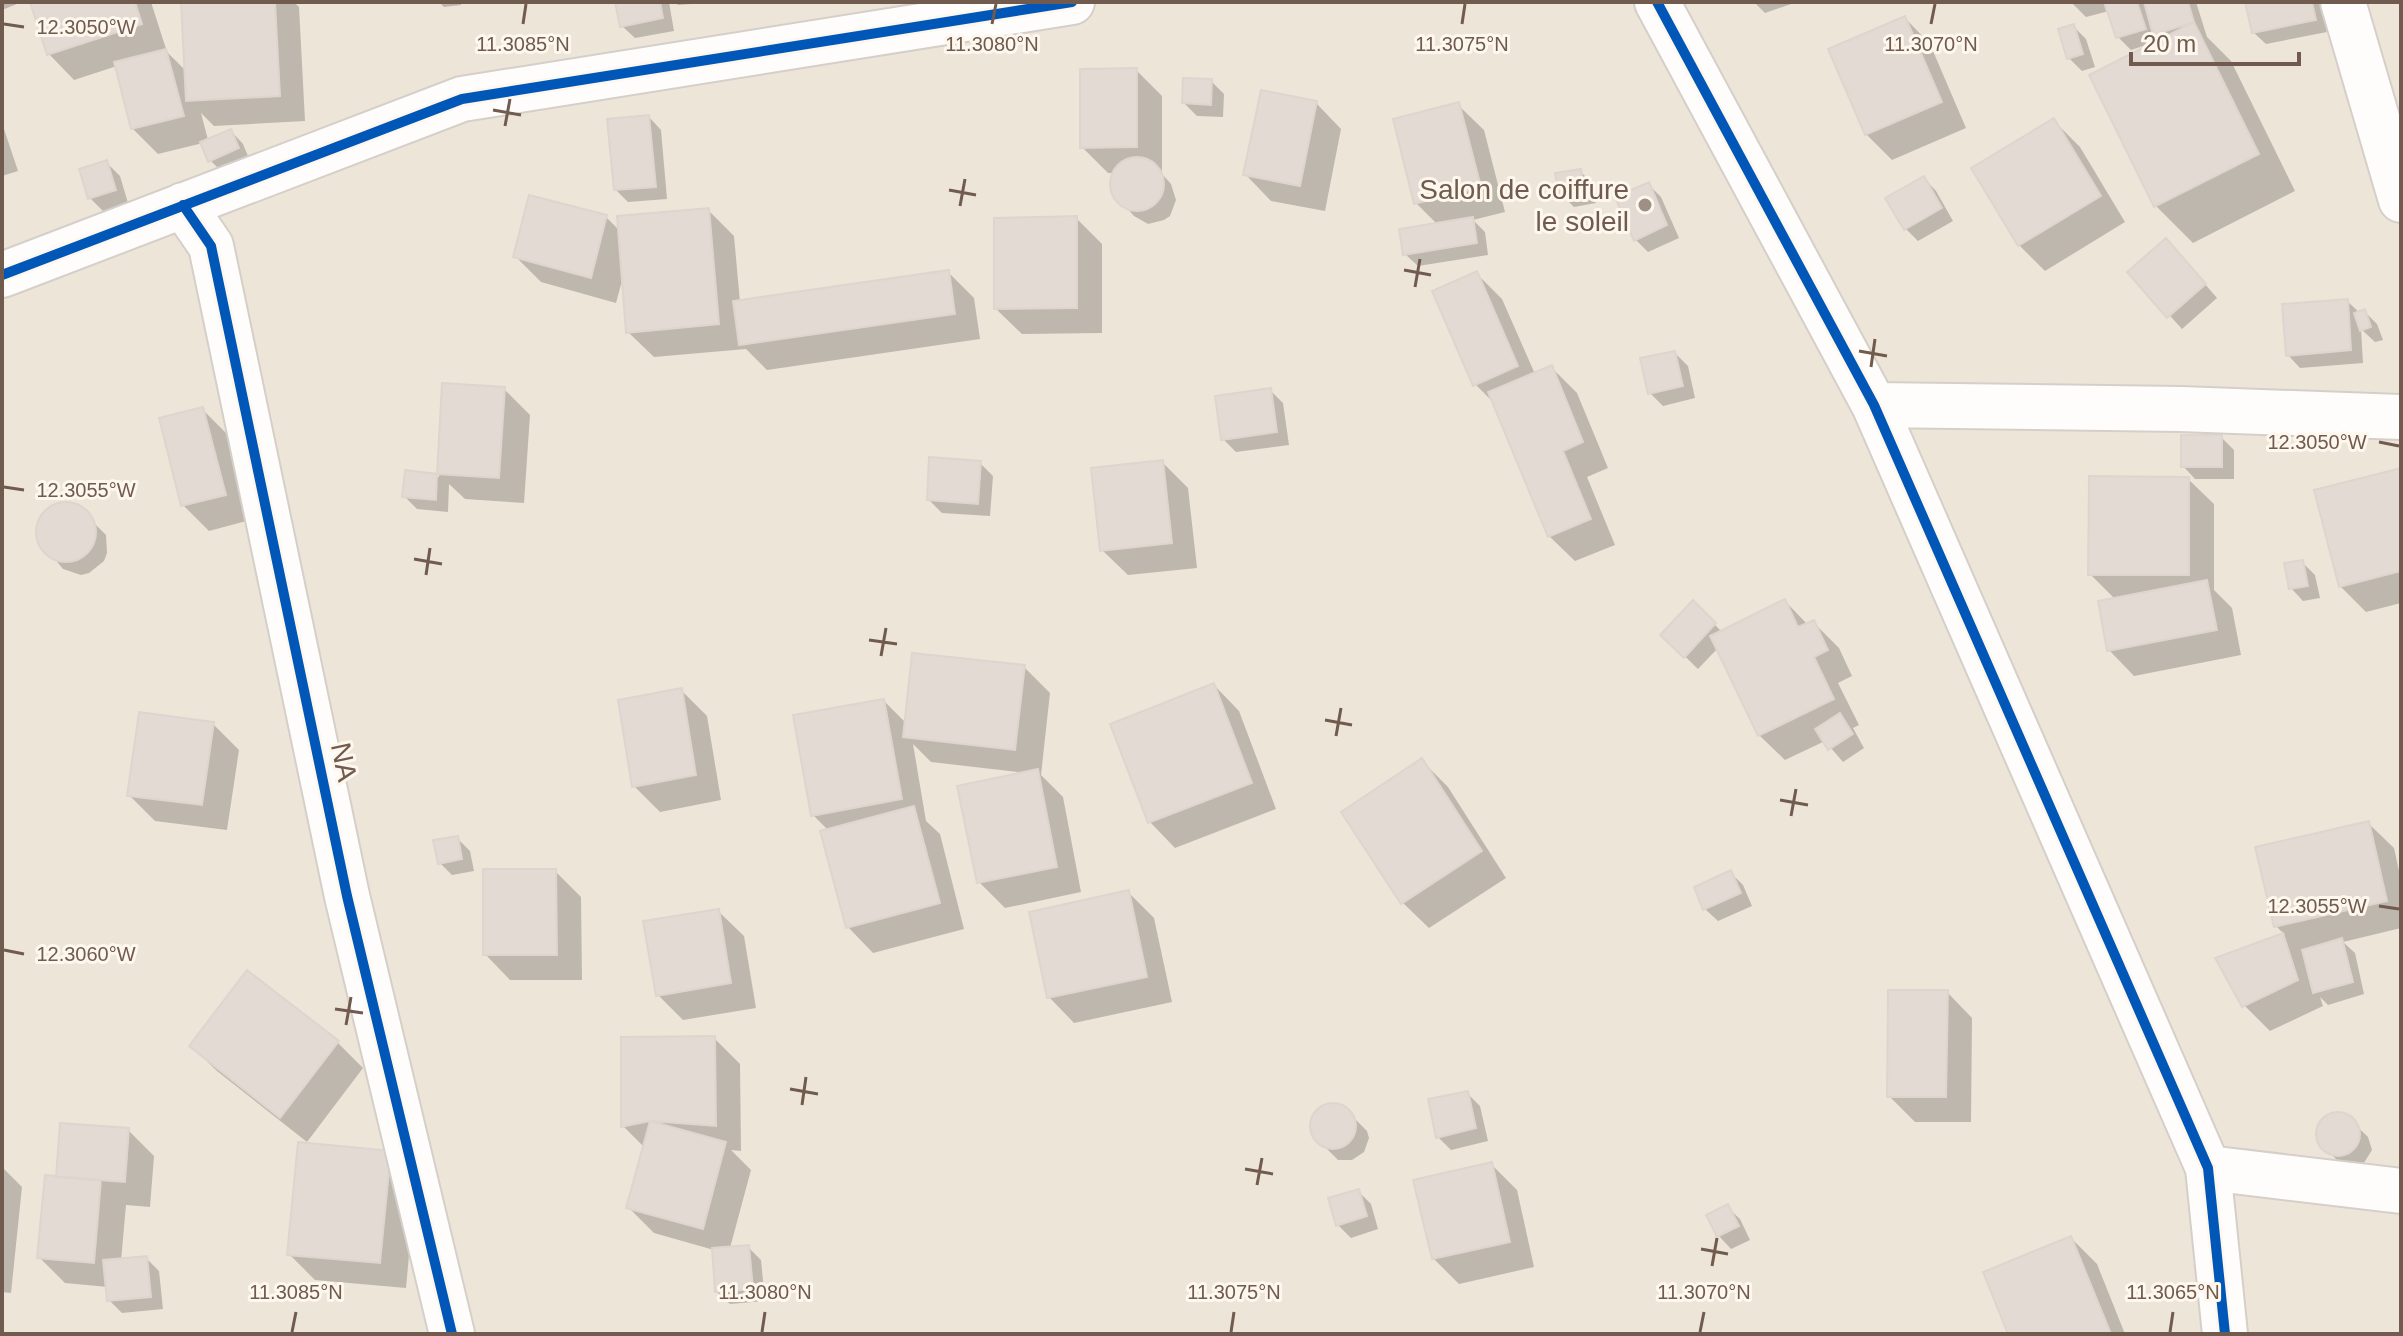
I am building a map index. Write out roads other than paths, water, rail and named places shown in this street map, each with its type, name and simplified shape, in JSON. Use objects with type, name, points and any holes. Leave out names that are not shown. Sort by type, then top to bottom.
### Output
[{"type":"street","points":[[2,275],[462,99],[1072,2]]},
{"type":"street","points":[[1657,2],[1874,405],[2208,1168],[2225,1334]]},
{"type":"street","points":[[2343,2],[2401,200]]},
{"type":"street","name":"NA","points":[[183,205],[211,246],[347,896],[452,1334]]},
{"type":"street","points":[[1874,405],[2181,409],[2401,417]]},
{"type":"street","points":[[2208,1168],[2401,1191]]},
{"type":"place","name":"Salon de coiffure le soleil","points":[[1645,205]]}]
